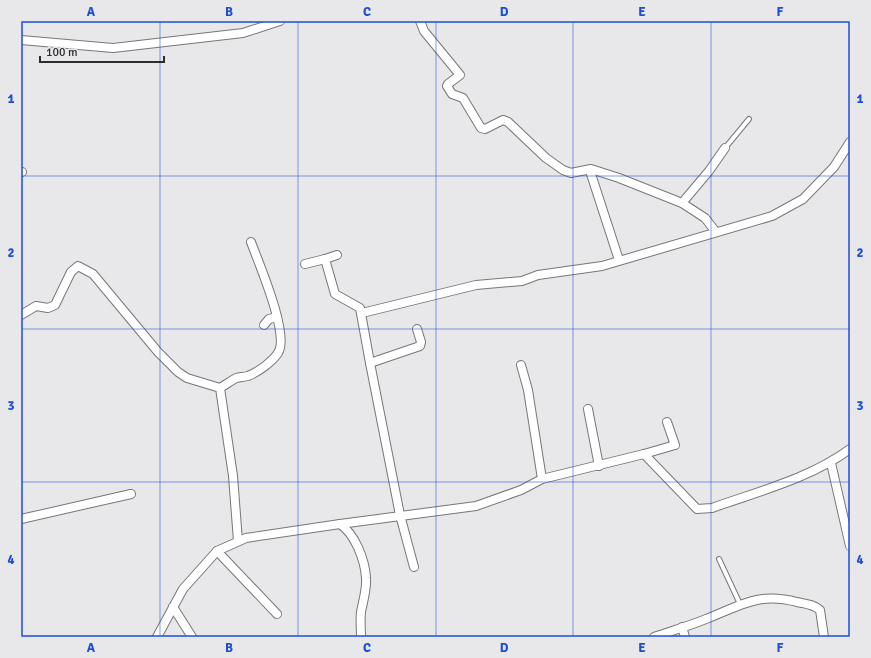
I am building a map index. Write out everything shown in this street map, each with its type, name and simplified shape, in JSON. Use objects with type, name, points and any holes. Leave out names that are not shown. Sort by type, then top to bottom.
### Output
[{"type":"street","points":[[21,40],[113,48],[242,33],[258,24],[280,21]]},
{"type":"street","points":[[420,21],[424,31],[460,75],[448,84],[448,88],[452,94],[463,98],[481,128],[485,129],[504,120],[508,122],[546,158],[563,170],[571,173],[592,169],[682,203],[705,218],[716,232]]},
{"type":"street","points":[[362,313],[476,285],[522,280],[538,275],[602,266],[772,216],[803,199],[834,167],[850,142]]},
{"type":"street","points":[[682,203],[709,171],[725,148]]},
{"type":"street","points":[[591,174],[619,260]]},
{"type":"street","points":[[21,306],[24,314],[36,306],[48,308],[55,305],[71,272],[78,266],[93,274],[158,352],[178,372],[187,378],[220,388],[236,378],[248,376],[256,371],[278,353],[282,338],[277,317],[251,242]]},
{"type":"street","points":[[305,264],[337,255]]},
{"type":"street","points":[[325,259],[335,294],[357,305],[362,313],[370,363],[400,515],[414,567]]},
{"type":"street","points":[[264,325],[269,319],[277,317]]},
{"type":"street","points":[[370,363],[420,346],[421,342],[417,329]]},
{"type":"street","points":[[521,365],[528,390],[542,479]]},
{"type":"street","points":[[220,388],[233,476],[238,541]]},
{"type":"street","points":[[588,409],[599,466]]},
{"type":"street","points":[[157,637],[183,589],[217,551],[238,541],[246,538],[400,515],[476,506],[521,490],[542,479],[599,466],[675,445],[667,422]]},
{"type":"street","points":[[644,454],[697,509],[712,508],[798,479],[831,463],[850,449]]},
{"type":"street","points":[[831,463],[850,546]]},
{"type":"street","points":[[21,519],[131,494]]},
{"type":"street","points":[[340,524],[349,530],[362,560],[366,579],[361,614],[361,637]]},
{"type":"street","points":[[217,551],[277,614]]},
{"type":"street","points":[[654,637],[706,619],[740,604],[771,597],[784,598],[814,606],[820,610],[824,637]]},
{"type":"street","points":[[173,607],[192,637]]},
{"type":"street","points":[[682,627],[685,637]]},
{"type":"lane","points":[[725,148],[749,119]]},
{"type":"lane","points":[[718,559],[740,604]]}]
